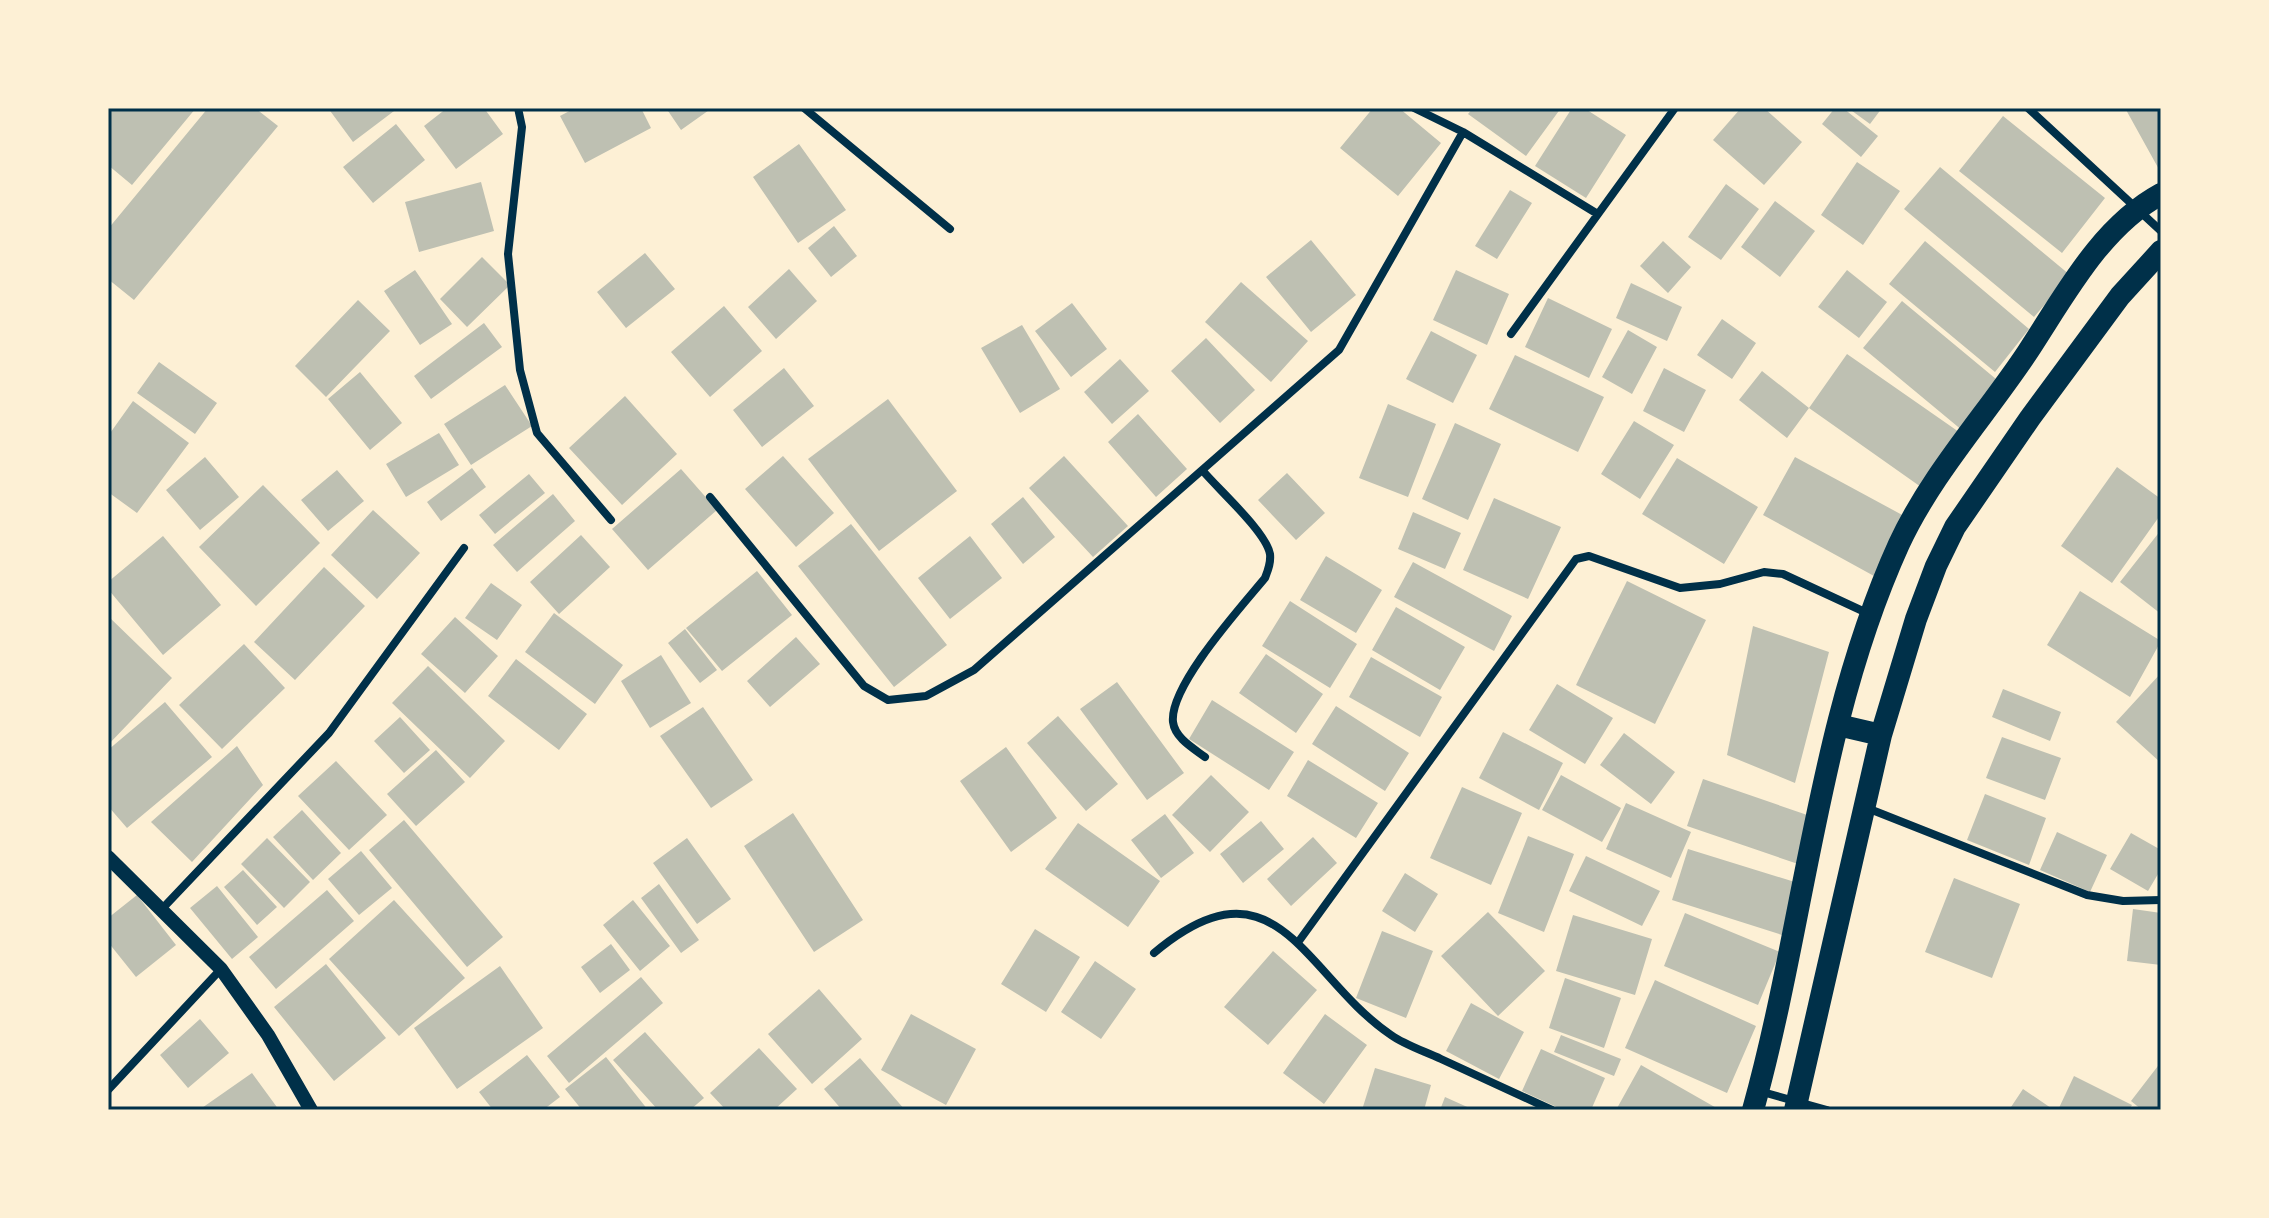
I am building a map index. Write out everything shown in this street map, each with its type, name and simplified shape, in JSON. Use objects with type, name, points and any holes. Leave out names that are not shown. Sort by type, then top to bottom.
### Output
[{"type":"highway","points":[[1755,1100],[1838,725],[1872,615],[1900,543],[1938,479],[2091,257],[2137,206],[2161,194]]},
{"type":"highway","points":[[1796,1105],[1881,735],[1916,619],[1955,527],[2120,296],[2161,251]]},
{"type":"highway","points":[[1838,725],[1881,735]]},
{"type":"street","points":[[518,108],[522,127],[508,254],[520,370],[537,433],[611,520]]},
{"type":"street","points":[[804,108],[950,229]]},
{"type":"street","points":[[1414,108],[1463,132],[1596,213]]},
{"type":"street","points":[[1511,334],[1675,108]]},
{"type":"street","points":[[2028,108],[2161,231]]},
{"type":"street","points":[[710,497],[864,686],[888,700],[926,696],[974,670],[1339,350],[1463,132]]},
{"type":"street","points":[[1203,471],[1262,536],[1269,551],[1270,564],[1265,578],[1190,676],[1174,705],[1173,725],[1184,742],[1205,757]]},
{"type":"street","points":[[161,910],[329,733],[464,548]]},
{"type":"street","points":[[1299,941],[1576,559],[1589,556],[1680,588],[1720,584],[1764,572],[1783,574],[1872,615]]},
{"type":"street","points":[[1864,806],[2087,895],[2123,901],[2161,900]]},
{"type":"street","points":[[108,857],[221,969],[268,1035],[311,1110]]},
{"type":"street","points":[[1154,953],[1180,932],[1210,918],[1229,914],[1252,916],[1271,923],[1299,941],[1361,1011],[1392,1036],[1552,1110]]},
{"type":"street","points":[[108,1090],[221,969]]},
{"type":"street","points":[[1755,1100],[1827,1110]]},
{"type":"building","points":[[108,108],[196,108],[132,185],[108,165]]},
{"type":"building","points":[[208,108],[255,108],[278,126],[134,300],[108,279],[108,229]]},
{"type":"building","points":[[328,108],[398,108],[353,142]]},
{"type":"building","points":[[447,108],[484,108],[503,134],[456,169],[424,126]]},
{"type":"building","points":[[575,108],[641,108],[651,128],[585,163],[560,116]]},
{"type":"building","points":[[666,108],[712,108],[681,130]]},
{"type":"building","points":[[1373,108],[1399,108],[1441,143],[1398,196],[1340,148]]},
{"type":"building","points":[[1473,108],[1561,108],[1526,156],[1468,114]]},
{"type":"building","points":[[1572,108],[1584,108],[1626,135],[1586,198],[1535,166]]},
{"type":"building","points":[[1741,108],[1764,108],[1802,142],[1764,185],[1713,140]]},
{"type":"building","points":[[1835,108],[1843,108],[1878,136],[1861,157],[1822,124]]},
{"type":"building","points":[[1848,108],[1882,108],[1870,124]]},
{"type":"building","points":[[2125,108],[2161,108],[2161,173]]},
{"type":"building","points":[[2003,116],[2105,198],[2062,253],[1959,171]]},
{"type":"building","points":[[396,124],[425,160],[373,203],[343,167]]},
{"type":"building","points":[[799,144],[846,210],[798,243],[753,177]]},
{"type":"building","points":[[1857,162],[1900,191],[1863,245],[1821,215]]},
{"type":"building","points":[[1940,167],[2070,275],[2034,317],[1904,209]]},
{"type":"building","points":[[481,182],[494,231],[419,252],[405,202]]},
{"type":"building","points":[[1726,184],[1759,209],[1721,260],[1688,237]]},
{"type":"building","points":[[1510,190],[1532,203],[1497,259],[1475,246]]},
{"type":"building","points":[[1775,201],[1815,231],[1780,277],[1741,247]]},
{"type":"building","points":[[834,226],[857,256],[831,277],[808,248]]},
{"type":"building","points":[[1311,240],[1356,295],[1311,332],[1266,277]]},
{"type":"building","points":[[1663,241],[1691,267],[1668,293],[1640,266]]},
{"type":"building","points":[[1925,241],[2029,329],[1995,372],[1889,284]]},
{"type":"building","points":[[645,253],[675,289],[626,328],[597,292]]},
{"type":"building","points":[[482,257],[510,285],[467,327],[440,299]]},
{"type":"building","points":[[789,269],[817,301],[776,339],[748,307]]},
{"type":"building","points":[[415,270],[452,324],[420,345],[384,291]]},
{"type":"building","points":[[1456,270],[1509,294],[1487,345],[1433,320]]},
{"type":"building","points":[[1847,270],[1887,302],[1859,338],[1818,307]]},
{"type":"building","points":[[1241,282],[1308,341],[1271,382],[1205,322]]},
{"type":"building","points":[[1631,283],[1682,307],[1667,341],[1616,318]]},
{"type":"building","points":[[1548,298],[1612,329],[1589,378],[1525,347]]},
{"type":"building","points":[[358,300],[390,331],[326,397],[295,366]]},
{"type":"building","points":[[1902,301],[2002,384],[1963,431],[1863,348]]},
{"type":"building","points":[[1072,303],[1107,349],[1071,377],[1035,331]]},
{"type":"building","points":[[724,306],[762,351],[710,397],[671,352]]},
{"type":"building","points":[[1722,319],[1756,343],[1732,379],[1697,355]]},
{"type":"building","points":[[484,323],[502,347],[431,399],[414,376]]},
{"type":"building","points":[[1022,325],[1060,389],[1020,413],[981,348]]},
{"type":"building","points":[[1628,330],[1657,347],[1632,394],[1602,377]]},
{"type":"building","points":[[1431,331],[1477,355],[1453,403],[1406,379]]},
{"type":"building","points":[[1206,338],[1255,390],[1220,423],[1171,371]]},
{"type":"building","points":[[1847,354],[1959,432],[1921,487],[1809,408]]},
{"type":"building","points":[[1515,355],[1604,397],[1578,452],[1489,409]]},
{"type":"building","points":[[1120,359],[1149,391],[1112,424],[1084,392]]},
{"type":"building","points":[[159,362],[217,403],[195,434],[137,393]]},
{"type":"building","points":[[784,368],[814,406],[762,447],[733,410]]},
{"type":"building","points":[[1664,368],[1706,390],[1684,432],[1643,411]]},
{"type":"building","points":[[1762,371],[1809,408],[1787,438],[1739,400]]},
{"type":"building","points":[[360,372],[402,423],[370,450],[328,399]]},
{"type":"building","points":[[505,385],[532,426],[471,465],[444,424]]},
{"type":"building","points":[[625,396],[677,454],[622,505],[569,448]]},
{"type":"building","points":[[888,399],[957,491],[879,551],[808,459]]},
{"type":"building","points":[[133,401],[189,443],[137,513],[108,492],[108,436]]},
{"type":"building","points":[[1388,404],[1436,424],[1408,497],[1359,478]]},
{"type":"building","points":[[1138,414],[1187,469],[1156,497],[1108,442]]},
{"type":"building","points":[[1634,421],[1674,445],[1640,499],[1601,474]]},
{"type":"building","points":[[1455,423],[1501,444],[1468,520],[1422,499]]},
{"type":"building","points":[[439,433],[459,465],[406,497],[386,464]]},
{"type":"building","points":[[783,456],[834,513],[796,547],[745,489]]},
{"type":"building","points":[[1064,456],[1128,526],[1093,557],[1029,488]]},
{"type":"building","points":[[205,457],[239,497],[200,530],[166,490]]},
{"type":"building","points":[[1795,457],[1906,517],[1874,576],[1763,515]]},
{"type":"building","points":[[1677,458],[1758,507],[1724,564],[1642,514]]},
{"type":"building","points":[[2117,467],[2161,499],[2161,514],[2112,583],[2061,546]]},
{"type":"building","points":[[472,468],[486,487],[441,521],[427,502]]},
{"type":"building","points":[[681,469],[717,510],[648,570],[612,529]]},
{"type":"building","points":[[337,470],[364,501],[328,531],[301,500]]},
{"type":"building","points":[[1287,473],[1325,513],[1296,540],[1258,500]]},
{"type":"building","points":[[529,474],[545,493],[495,534],[479,515]]},
{"type":"building","points":[[263,485],[320,543],[256,606],[199,547]]},
{"type":"building","points":[[553,494],[575,521],[517,572],[493,545]]},
{"type":"building","points":[[1023,497],[1055,537],[1023,564],[991,524]]},
{"type":"building","points":[[1494,498],[1561,527],[1528,599],[1463,570]]},
{"type":"building","points":[[373,510],[420,553],[377,599],[331,555]]},
{"type":"building","points":[[1413,512],[1461,533],[1445,569],[1398,549]]},
{"type":"building","points":[[851,524],[947,645],[894,687],[798,566]]},
{"type":"building","points":[[2161,530],[2161,614],[2120,582]]},
{"type":"building","points":[[581,535],[610,567],[559,614],[530,582]]},
{"type":"building","points":[[163,536],[221,605],[163,655],[108,589],[108,582]]},
{"type":"building","points":[[970,536],[1002,578],[950,619],[918,578]]},
{"type":"building","points":[[1326,556],[1382,590],[1356,633],[1300,600]]},
{"type":"building","points":[[1413,562],[1512,616],[1494,651],[1394,597]]},
{"type":"building","points":[[324,567],[365,606],[295,680],[254,642]]},
{"type":"building","points":[[757,571],[792,615],[722,671],[686,628]]},
{"type":"building","points":[[1627,581],[1706,620],[1655,724],[1576,685]]},
{"type":"building","points":[[491,583],[522,605],[497,640],[465,618]]},
{"type":"building","points":[[2080,591],[2161,641],[2130,697],[2047,645]]},
{"type":"building","points":[[1290,601],[1357,644],[1330,688],[1262,646]]},
{"type":"building","points":[[1396,607],[1465,647],[1440,690],[1372,650]]},
{"type":"building","points":[[554,613],[623,665],[595,704],[525,652]]},
{"type":"building","points":[[108,616],[172,678],[108,745]]},
{"type":"building","points":[[455,617],[498,656],[465,693],[421,654]]},
{"type":"building","points":[[1753,626],[1829,652],[1795,783],[1727,755]]},
{"type":"building","points":[[685,629],[717,670],[700,683],[668,643]]},
{"type":"building","points":[[796,637],[820,664],[770,707],[747,681]]},
{"type":"building","points":[[244,644],[285,688],[222,749],[179,705]]},
{"type":"building","points":[[1266,654],[1323,694],[1296,733],[1239,693]]},
{"type":"building","points":[[661,655],[691,703],[650,728],[621,681]]},
{"type":"building","points":[[1371,657],[1442,697],[1420,737],[1349,697]]},
{"type":"building","points":[[516,659],[587,714],[559,750],[488,696]]},
{"type":"building","points":[[428,666],[505,741],[470,778],[392,703]]},
{"type":"building","points":[[2161,673],[2161,763],[2116,722]]},
{"type":"building","points":[[1117,682],[1184,773],[1147,800],[1080,709]]},
{"type":"building","points":[[1557,684],[1613,718],[1585,764],[1529,730]]},
{"type":"building","points":[[2003,689],[2061,712],[2050,741],[1992,717]]},
{"type":"building","points":[[1212,700],[1294,752],[1269,790],[1189,739]]},
{"type":"building","points":[[165,702],[212,757],[127,828],[108,806],[108,750]]},
{"type":"building","points":[[1336,706],[1409,753],[1385,791],[1312,744]]},
{"type":"building","points":[[703,707],[753,780],[711,808],[660,736]]},
{"type":"building","points":[[1058,716],[1118,784],[1086,811],[1027,743]]},
{"type":"building","points":[[400,717],[430,750],[404,773],[374,741]]},
{"type":"building","points":[[1503,732],[1563,763],[1539,810],[1479,778]]},
{"type":"building","points":[[1624,733],[1675,772],[1651,804],[1600,765]]},
{"type":"building","points":[[2002,737],[2061,758],[2045,800],[1986,778]]},
{"type":"building","points":[[237,746],[263,785],[192,862],[151,822]]},
{"type":"building","points":[[1006,747],[1057,818],[1011,852],[960,781]]},
{"type":"building","points":[[436,750],[465,782],[416,826],[387,794]]},
{"type":"building","points":[[1308,760],[1378,803],[1356,838],[1287,796]]},
{"type":"building","points":[[336,761],[387,815],[349,850],[298,796]]},
{"type":"building","points":[[1211,775],[1249,812],[1210,852],[1172,815]]},
{"type":"building","points":[[1561,775],[1621,808],[1602,842],[1542,810]]},
{"type":"building","points":[[1703,779],[1816,818],[1801,865],[1687,826]]},
{"type":"building","points":[[1462,787],[1522,813],[1491,885],[1430,858]]},
{"type":"building","points":[[1985,794],[2046,818],[2029,865],[1967,840]]},
{"type":"building","points":[[1626,803],[1691,832],[1671,878],[1606,849]]},
{"type":"building","points":[[302,810],[341,853],[313,880],[273,837]]},
{"type":"building","points":[[793,813],[863,920],[814,952],[744,846]]},
{"type":"building","points":[[1165,814],[1194,853],[1161,878],[1131,840]]},
{"type":"building","points":[[404,820],[503,937],[467,967],[369,850]]},
{"type":"building","points":[[1261,821],[1284,849],[1243,883],[1220,854]]},
{"type":"building","points":[[1078,823],[1160,881],[1128,927],[1045,869]]},
{"type":"building","points":[[2057,832],[2107,855],[2090,892],[2040,870]]},
{"type":"building","points":[[2131,833],[2161,850],[2161,869],[2148,891],[2110,869]]},
{"type":"building","points":[[1528,836],[1574,854],[1544,932],[1498,913]]},
{"type":"building","points":[[1313,837],[1337,863],[1291,906],[1267,879]]},
{"type":"building","points":[[267,838],[310,882],[284,908],[241,864]]},
{"type":"building","points":[[687,838],[731,899],[697,924],[653,863]]},
{"type":"building","points":[[1688,849],[1798,883],[1782,935],[1672,900]]},
{"type":"building","points":[[361,851],[392,888],[359,915],[328,879]]},
{"type":"building","points":[[1586,856],[1660,891],[1642,926],[1569,891]]},
{"type":"building","points":[[243,870],[277,907],[257,925],[224,887]]},
{"type":"building","points":[[1405,873],[1438,894],[1415,932],[1382,911]]},
{"type":"building","points":[[1954,878],[2020,904],[1992,978],[1925,952]]},
{"type":"building","points":[[659,884],[699,940],[681,953],[641,898]]},
{"type":"building","points":[[217,886],[258,937],[232,959],[190,908]]},
{"type":"building","points":[[327,890],[354,921],[276,989],[249,957]]},
{"type":"building","points":[[137,895],[176,945],[136,977],[108,942],[108,918]]},
{"type":"building","points":[[394,900],[465,978],[399,1036],[329,959]]},
{"type":"building","points":[[633,900],[670,946],[640,971],[603,925]]},
{"type":"building","points":[[2133,909],[2161,913],[2161,965],[2127,961]]},
{"type":"building","points":[[1488,912],[1545,971],[1498,1016],[1441,956]]},
{"type":"building","points":[[1685,913],[1780,952],[1758,1005],[1664,966]]},
{"type":"building","points":[[1573,915],[1652,939],[1635,995],[1556,971]]},
{"type":"building","points":[[1035,929],[1080,957],[1046,1012],[1001,984]]},
{"type":"building","points":[[1382,931],[1433,951],[1406,1018],[1356,998]]},
{"type":"building","points":[[611,944],[630,970],[600,993],[581,967]]},
{"type":"building","points":[[1273,951],[1317,990],[1268,1045],[1224,1007]]},
{"type":"building","points":[[1095,961],[1136,989],[1101,1039],[1061,1012]]},
{"type":"building","points":[[326,964],[386,1038],[334,1081],[274,1007]]},
{"type":"building","points":[[500,966],[543,1028],[457,1089],[414,1028]]},
{"type":"building","points":[[641,977],[663,1003],[569,1083],[547,1056]]},
{"type":"building","points":[[1565,978],[1621,998],[1604,1048],[1549,1028]]},
{"type":"building","points":[[1655,980],[1756,1026],[1727,1093],[1625,1048]]},
{"type":"building","points":[[819,989],[862,1039],[812,1084],[768,1034]]},
{"type":"building","points":[[1471,1003],[1524,1032],[1499,1079],[1446,1051]]},
{"type":"building","points":[[911,1014],[976,1049],[946,1105],[881,1070]]},
{"type":"building","points":[[1325,1014],[1367,1045],[1324,1104],[1283,1073]]},
{"type":"building","points":[[200,1019],[229,1053],[188,1088],[160,1055]]},
{"type":"building","points":[[645,1032],[704,1098],[690,1110],[658,1110],[613,1060]]},
{"type":"building","points":[[1561,1035],[1621,1059],[1614,1076],[1554,1052]]},
{"type":"building","points":[[759,1048],[797,1089],[774,1110],[726,1110],[710,1093]]},
{"type":"building","points":[[1541,1049],[1605,1078],[1591,1110],[1563,1110],[1522,1091]]},
{"type":"building","points":[[527,1055],[560,1097],[543,1110],[493,1110],[479,1092]]},
{"type":"building","points":[[606,1057],[648,1110],[582,1110],[565,1089]]},
{"type":"building","points":[[860,1058],[905,1110],[842,1110],[824,1089]]},
{"type":"building","points":[[2161,1062],[2161,1110],[2142,1110],[2131,1101]]},
{"type":"building","points":[[1641,1065],[1720,1110],[1616,1110]]},
{"type":"building","points":[[1375,1068],[1431,1085],[1424,1110],[1362,1110]]},
{"type":"building","points":[[252,1073],[279,1110],[199,1110]]},
{"type":"building","points":[[2074,1076],[2132,1105],[2129,1110],[2058,1110]]},
{"type":"building","points":[[2023,1089],[2051,1108],[2050,1110],[2009,1110]]},
{"type":"building","points":[[1445,1097],[1474,1110],[1440,1110]]}]
